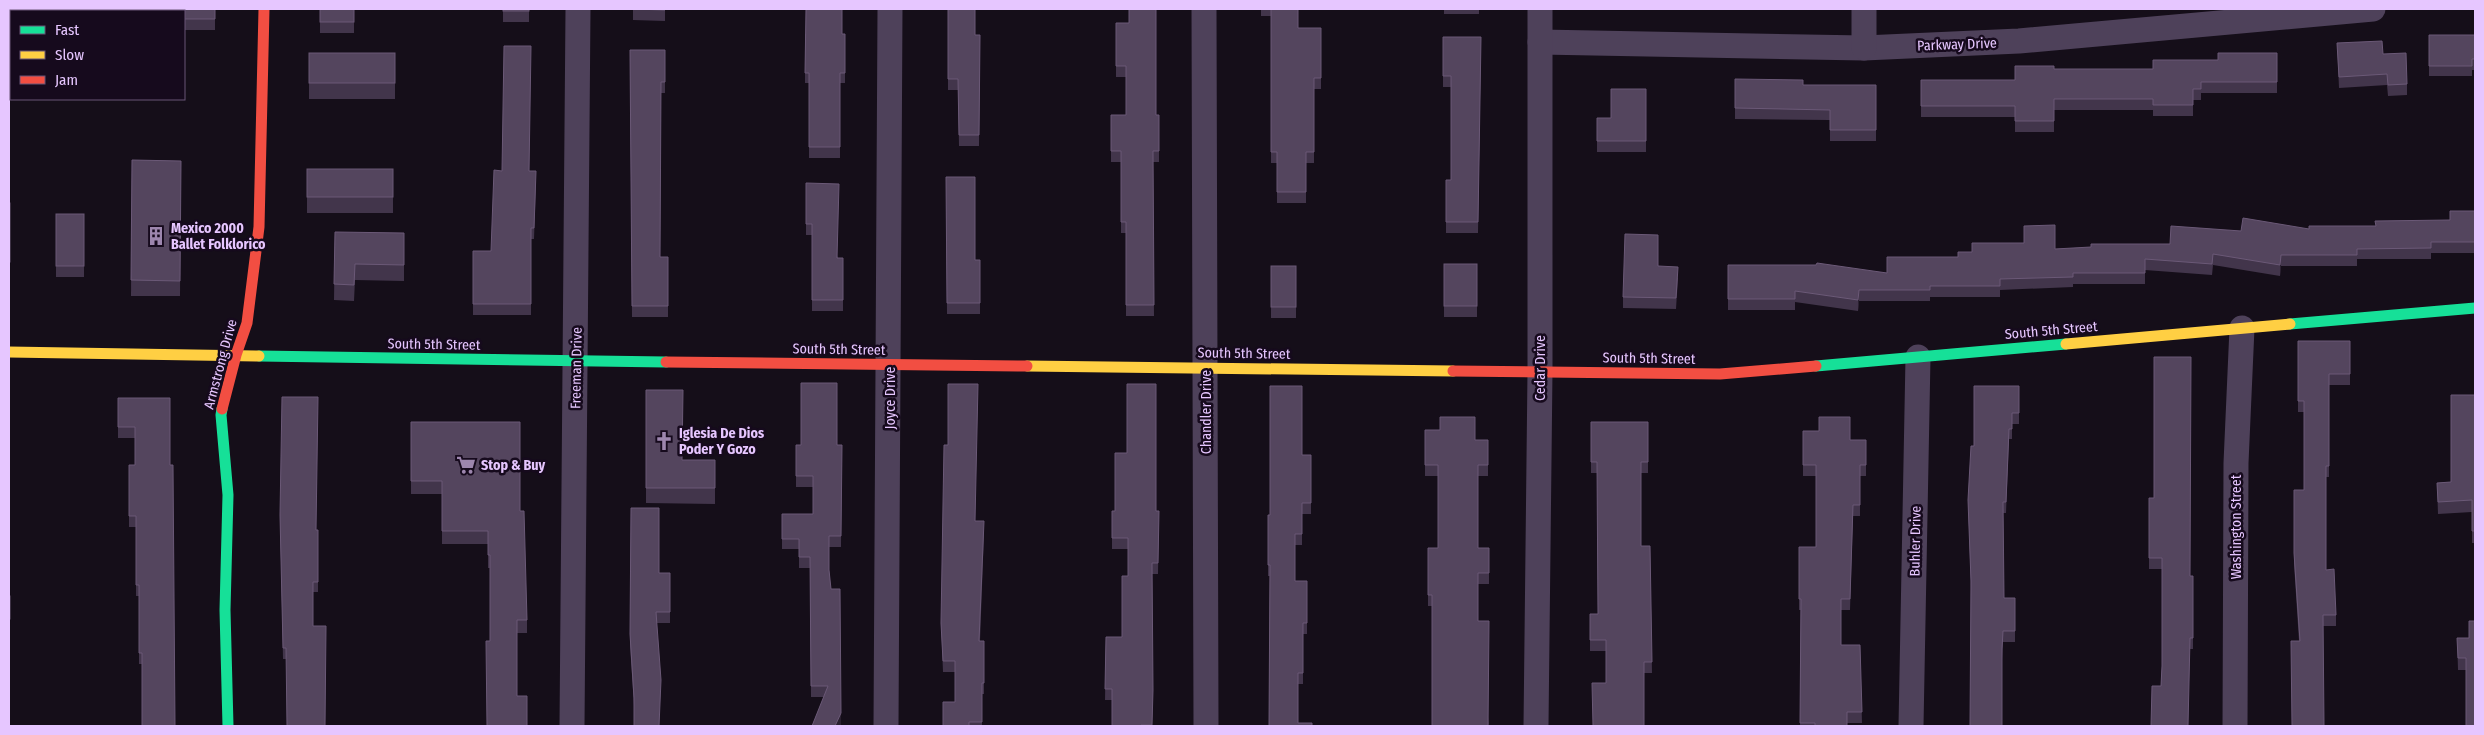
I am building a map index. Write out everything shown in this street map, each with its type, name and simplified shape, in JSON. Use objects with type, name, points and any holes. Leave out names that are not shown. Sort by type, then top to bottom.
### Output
[{"type":"street","name":"Armstrong Drive","points":[[228,726],[225,610],[228,495],[221,415],[236,355],[247,323],[259,228],[264,9]]},
{"type":"street","name":"Freeman Drive","points":[[572,726],[578,9]]},
{"type":"street","name":"Joyce Drive","points":[[886,726],[890,365],[890,9]]},
{"type":"street","name":"Chandler Drive","points":[[1204,9],[1206,726]]},
{"type":"street","name":"Cedar Drive","points":[[1536,726],[1540,371],[1540,9]]},
{"type":"street","points":[[1864,9],[1864,48]]},
{"type":"street","name":"Parkway Drive","points":[[1540,42],[1864,48],[2019,42],[2198,17],[2373,9]]},
{"type":"street","name":"South 5th Street","points":[[9,352],[576,361],[1720,374],[2475,308]]},
{"type":"street","name":"Washington Street","points":[[2235,726],[2236,463],[2242,328]]},
{"type":"street","name":"Buhler Drive","points":[[1911,726],[1918,357]]},
{"type":"building","points":[[215,9],[215,19],[185,19],[185,10],[168,10]]},
{"type":"building","points":[[320,9],[354,9],[354,22],[320,22]]},
{"type":"building","points":[[503,9],[529,9],[529,11],[503,11]]},
{"type":"building","points":[[633,9],[665,9],[665,10]]},
{"type":"building","points":[[806,9],[842,9],[842,34],[845,34],[845,73],[840,73],[840,147],[809,147],[809,73],[805,73]]},
{"type":"building","points":[[948,9],[975,9],[975,35],[980,35],[979,135],[959,135],[958,79],[948,79]]},
{"type":"building","points":[[1129,9],[1156,9],[1156,115],[1159,115],[1159,151],[1153,151],[1154,305],[1126,305],[1126,222],[1121,222],[1121,151],[1111,151],[1111,115],[1126,115],[1126,66],[1116,66],[1116,23],[1129,23]]},
{"type":"building","points":[[1271,9],[1298,9],[1298,28],[1321,28],[1321,78],[1314,78],[1314,152],[1306,152],[1306,192],[1277,192],[1277,152],[1271,152]]},
{"type":"building","points":[[2429,35],[2475,35],[2475,59],[2472,59],[2472,66],[2429,66]]},
{"type":"building","points":[[1443,37],[1481,37],[1478,222],[1446,222],[1446,180],[1451,180],[1451,76],[1443,76]]},
{"type":"building","points":[[2382,41],[2383,54],[2406,53],[2407,84],[2388,85],[2387,74],[2339,77],[2337,43]]},
{"type":"building","points":[[504,46],[531,46],[529,171],[536,171],[534,228],[531,228],[531,304],[473,304],[473,251],[491,251],[494,170],[502,171]]},
{"type":"building","points":[[630,50],[665,50],[665,82],[661,82],[660,257],[668,257],[668,306],[632,306]]},
{"type":"building","points":[[309,53],[395,53],[395,83],[309,83]]},
{"type":"building","points":[[2218,53],[2277,53],[2277,82],[2201,82],[2201,89],[2193,89],[2193,105],[2153,105],[2153,99],[2054,99],[2054,121],[2015,121],[2015,106],[1921,106],[1921,80],[2015,80],[2015,66],[2054,66],[2054,69],[2153,69],[2153,60],[2218,60]]},
{"type":"building","points":[[1735,79],[1803,80],[1803,85],[1876,85],[1876,130],[1830,130],[1830,110],[1735,108]]},
{"type":"building","points":[[1611,89],[1646,89],[1646,141],[1597,141],[1597,118],[1611,118]]},
{"type":"building","name":"Mexico 2000 Ballet Folklorico","points":[[132,160],[181,161],[180,281],[131,280]]},
{"type":"building","points":[[307,169],[393,169],[393,197],[307,197]]},
{"type":"building","points":[[946,177],[975,177],[975,260],[980,260],[980,303],[947,303]]},
{"type":"building","points":[[806,183],[839,184],[837,258],[843,258],[843,300],[812,300],[812,224],[806,224]]},
{"type":"building","points":[[10,203],[10,262],[9,262]]},
{"type":"building","points":[[2450,211],[2475,211],[2475,242],[2431,242],[2431,248],[2357,249],[2357,255],[2281,255],[2280,265],[2213,254],[2212,264],[2145,259],[2145,273],[2073,273],[2073,277],[2000,279],[2000,286],[1930,286],[1930,290],[1859,290],[1858,300],[1795,291],[1795,299],[1728,299],[1728,265],[1816,265],[1817,263],[1887,273],[1887,257],[1958,257],[1958,252],[1972,252],[1972,243],[2024,243],[2024,226],[2055,225],[2055,249],[2091,247],[2091,244],[2170,244],[2171,226],[2241,231],[2243,218],[2309,229],[2309,226],[2376,226],[2375,221],[2450,220]]},
{"type":"building","points":[[56,214],[84,214],[84,266],[56,266]]},
{"type":"building","points":[[335,232],[404,233],[404,265],[355,264],[354,285],[334,284]]},
{"type":"building","points":[[1625,234],[1658,235],[1658,266],[1678,267],[1676,298],[1623,297]]},
{"type":"building","points":[[1444,264],[1477,264],[1477,306],[1444,306]]},
{"type":"building","points":[[1271,266],[1296,266],[1296,307],[1271,307]]},
{"type":"building","points":[[2298,341],[2350,341],[2350,374],[2329,374],[2329,466],[2326,466],[2326,570],[2334,569],[2336,615],[2323,615],[2324,726],[2292,726],[2291,641],[2300,641],[2294,553],[2294,490],[2304,490],[2304,401],[2298,401]]},
{"type":"building","points":[[2154,357],[2191,357],[2190,576],[2193,576],[2193,638],[2190,638],[2188,726],[2151,726],[2152,686],[2161,686],[2162,666],[2162,558],[2149,558],[2149,498],[2154,498]]},
{"type":"building","points":[[801,383],[837,383],[837,445],[842,445],[841,536],[829,536],[831,589],[840,589],[841,713],[835,726],[812,726],[828,686],[811,686],[810,557],[799,557],[799,539],[782,539],[782,514],[813,514],[813,476],[796,476],[796,445],[801,445]]},
{"type":"building","points":[[948,384],[978,384],[975,521],[984,521],[979,641],[984,641],[984,683],[982,683],[982,722],[969,722],[969,726],[943,726],[943,702],[955,702],[955,661],[943,661],[941,623],[944,445],[948,445]]},
{"type":"building","points":[[1127,384],[1156,384],[1156,511],[1159,511],[1158,563],[1152,563],[1152,725],[1112,726],[1112,689],[1105,689],[1106,637],[1122,637],[1122,576],[1128,576],[1128,538],[1112,538],[1112,511],[1115,511],[1115,453],[1127,453]]},
{"type":"building","points":[[1270,386],[1302,386],[1302,455],[1311,455],[1311,503],[1302,503],[1302,534],[1295,534],[1295,581],[1307,581],[1307,623],[1303,623],[1303,673],[1298,673],[1298,723],[1312,723],[1312,726],[1269,726],[1270,565],[1268,565],[1268,515],[1270,515]]},
{"type":"building","points":[[1974,386],[2019,386],[2019,413],[2012,413],[2012,429],[2009,429],[2006,502],[2003,502],[2004,598],[2015,598],[2015,631],[2003,631],[2002,726],[1970,726],[1971,581],[1968,500],[1971,446],[1974,446]]},
{"type":"building","name":"Iglesia De Dios Poder Y Gozo","points":[[646,390],[683,390],[682,460],[715,460],[715,488],[646,488]]},
{"type":"building","points":[[2451,395],[2475,395],[2475,531],[2472,531],[2472,500],[2438,502],[2437,483],[2451,482]]},
{"type":"building","points":[[282,397],[318,397],[316,530],[318,530],[318,582],[313,582],[313,626],[326,626],[325,726],[287,726],[286,648],[283,648],[280,515]]},
{"type":"building","points":[[118,398],[170,398],[170,465],[173,465],[175,726],[142,726],[142,653],[139,653],[139,585],[136,585],[136,516],[129,516],[129,465],[135,465],[135,427],[118,427]]},
{"type":"building","points":[[1440,417],[1475,417],[1475,440],[1488,440],[1488,465],[1478,465],[1478,548],[1489,548],[1489,573],[1478,573],[1478,621],[1489,621],[1488,726],[1432,726],[1432,595],[1428,595],[1428,548],[1438,548],[1438,465],[1425,465],[1425,430],[1440,430]]},
{"type":"building","points":[[1819,417],[1850,417],[1850,440],[1866,440],[1866,465],[1860,465],[1860,505],[1853,505],[1850,599],[1841,599],[1841,645],[1860,645],[1862,712],[1847,712],[1847,726],[1815,726],[1815,723],[1800,723],[1801,599],[1799,599],[1799,547],[1816,547],[1816,465],[1803,465],[1803,431],[1819,431]]},
{"type":"building","points":[[411,422],[520,422],[520,511],[524,511],[527,620],[517,620],[517,696],[527,696],[527,726],[487,726],[486,641],[490,641],[490,555],[488,555],[488,531],[442,531],[442,481],[411,481]]},
{"type":"building","points":[[1591,422],[1648,422],[1648,462],[1641,462],[1641,546],[1650,546],[1652,662],[1644,662],[1644,726],[1593,726],[1592,683],[1606,683],[1606,640],[1590,640],[1590,614],[1598,614],[1597,462],[1591,462]]},
{"type":"building","points":[[631,508],[659,508],[659,573],[670,573],[670,612],[656,612],[661,680],[659,726],[634,726],[630,634]]},
{"type":"building","points":[[10,596],[10,619],[9,619]]},
{"type":"building","points":[[2469,621],[2475,621],[2475,726],[2466,726],[2466,658],[2458,658],[2457,638],[2469,638]]},
{"type":"traffic: fast","points":[[2290,324],[2475,308]]},
{"type":"traffic: fast","points":[[1816,366],[2066,344]]},
{"type":"traffic: fast","points":[[259,356],[666,362]]},
{"type":"traffic: fast","points":[[222,409],[228,495],[225,610],[228,726]]},
{"type":"traffic: slow","points":[[2066,344],[2290,324]]},
{"type":"traffic: slow","points":[[9,352],[259,356]]},
{"type":"traffic: slow","points":[[1027,366],[1453,371]]},
{"type":"traffic: jam","points":[[222,409],[236,355],[247,323],[259,227],[264,9]]},
{"type":"traffic: jam","points":[[666,362],[1027,366]]},
{"type":"traffic: jam","points":[[1453,371],[1720,374],[1816,366]]},
{"type":"place","name":"Mexico 2000 Ballet Folklorico","points":[[156,236]]},
{"type":"place","name":"Iglesia De Dios Poder Y Gozo","points":[[664,441]]},
{"type":"place","name":"Stop & Buy","points":[[466,465]]}]
